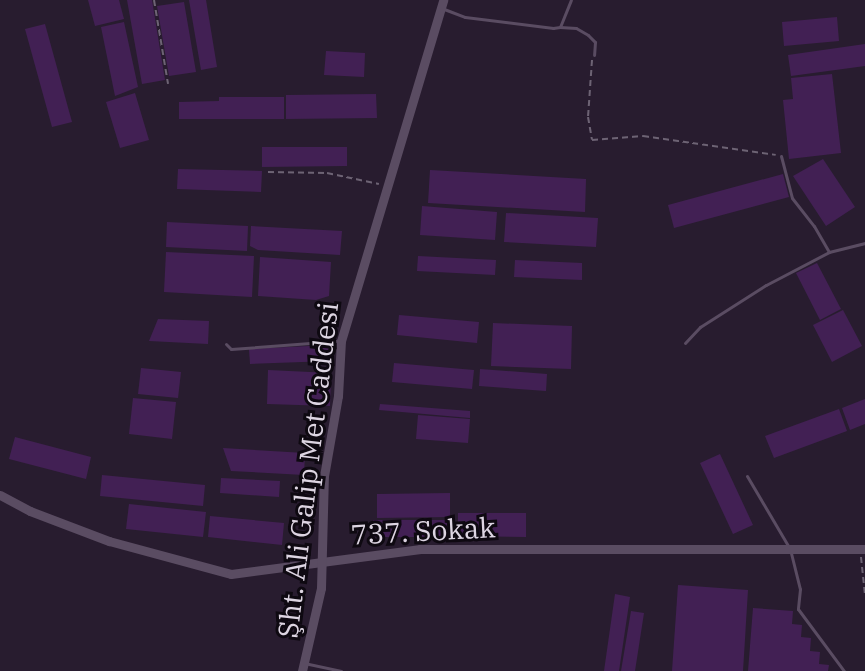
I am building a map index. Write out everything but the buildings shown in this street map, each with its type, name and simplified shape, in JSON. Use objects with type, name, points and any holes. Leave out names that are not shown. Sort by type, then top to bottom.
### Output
[{"type":"street","name":"Şht. Ali Galip Met Caddesi","points":[[303,667],[321,588],[324,476],[338,396],[341,341],[442,4]]},
{"type":"street","name":"737. Sokak","points":[[0,495],[30,511],[109,541],[210,569],[253,573],[307,566],[321,560],[435,549],[863,549]]},
{"type":"lane","points":[[560,27],[571,0]]},
{"type":"lane","points":[[442,4],[479,19],[576,28],[595,42],[594,55]]},
{"type":"lane","points":[[781,156],[792,198],[829,252]]},
{"type":"lane","points":[[685,343],[700,327],[766,285],[829,252],[865,243]]},
{"type":"lane","points":[[226,344],[231,349],[341,341]]},
{"type":"lane","points":[[747,476],[790,549],[800,589],[798,609],[844,671]]},
{"type":"lane","points":[[303,667],[341,671]]},
{"type":"path","points":[[154,0],[168,84]]},
{"type":"path","points":[[594,55],[589,66],[588,104],[592,140],[643,136],[781,156]]},
{"type":"path","points":[[268,172],[327,173],[349,179],[366,179],[387,188]]},
{"type":"path","points":[[863,549],[865,596]]}]
